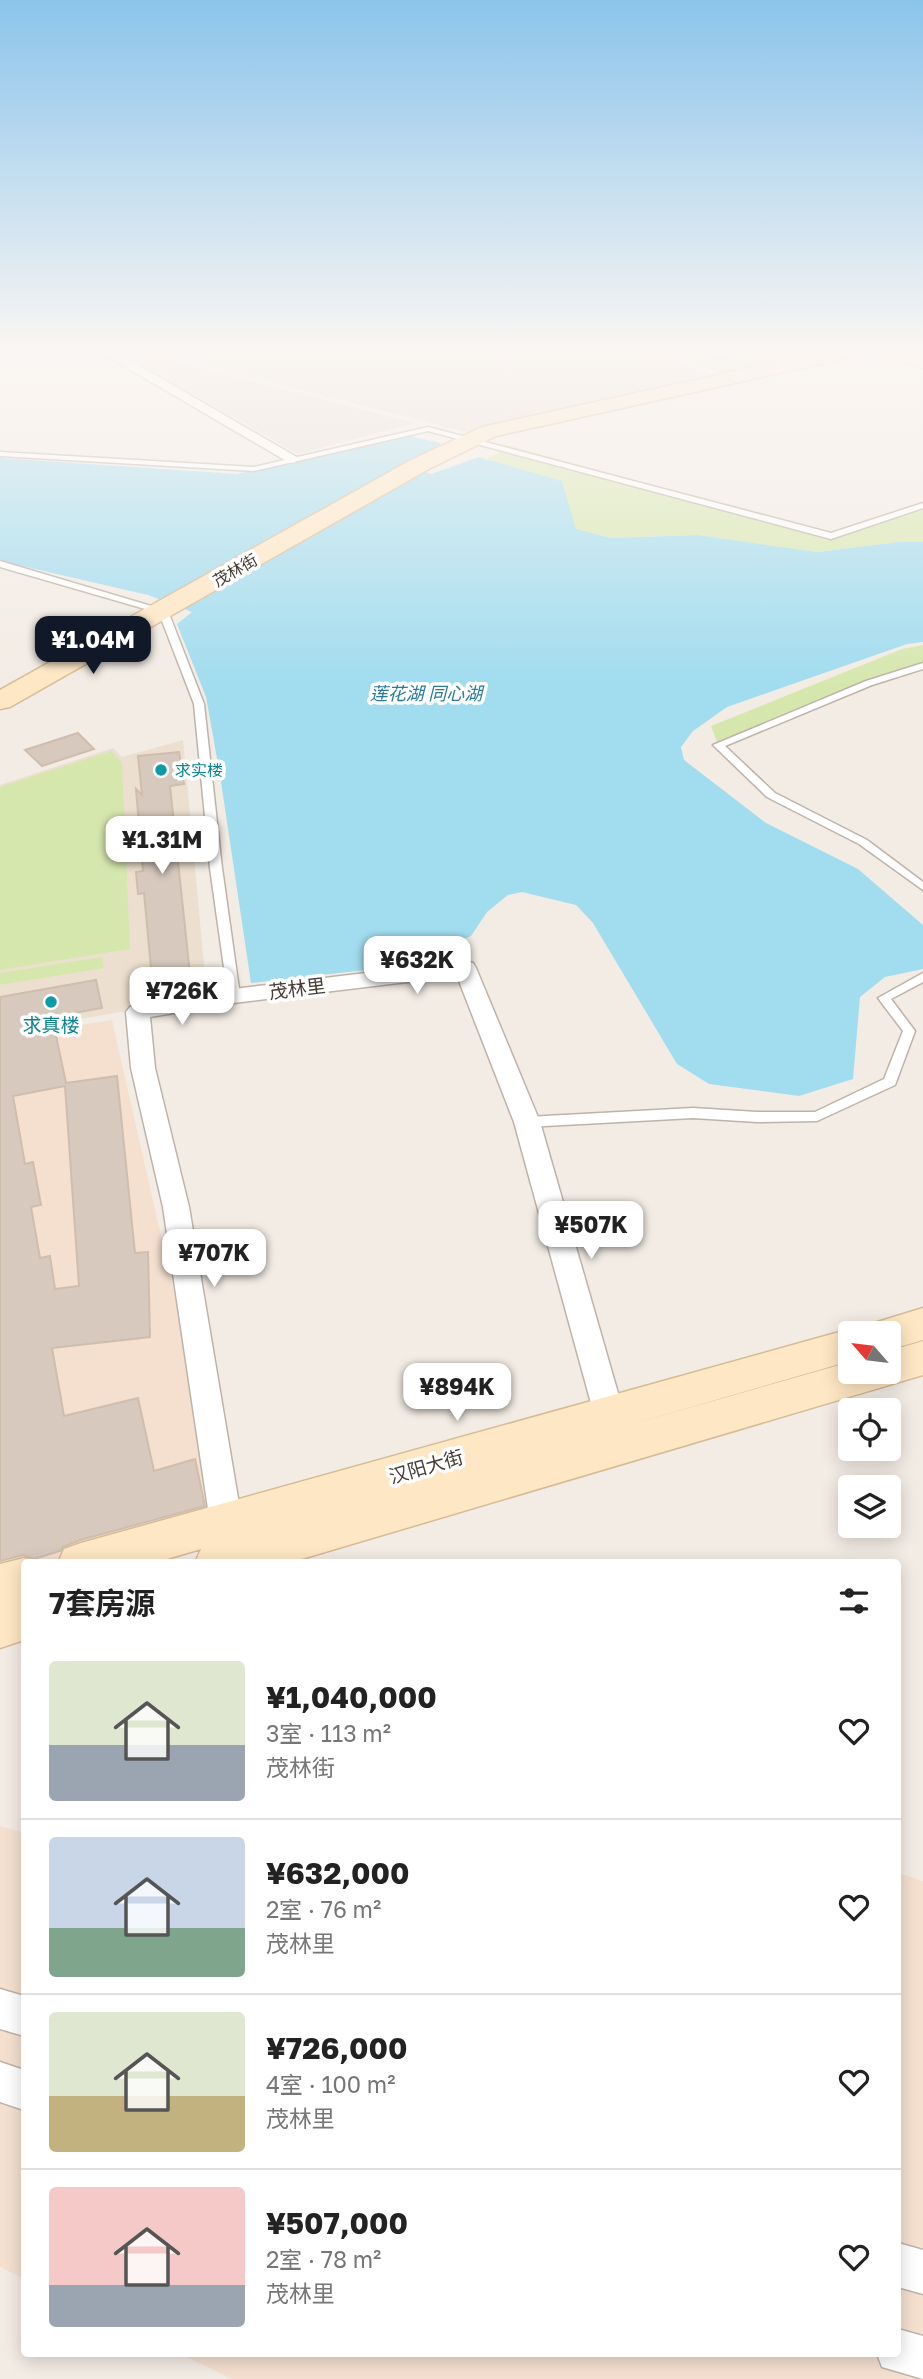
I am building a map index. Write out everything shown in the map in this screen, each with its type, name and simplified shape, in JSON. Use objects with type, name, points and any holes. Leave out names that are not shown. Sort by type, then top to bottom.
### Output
[{"type":"street","name":"茂林街","points":[[0,701],[423,463]]},
{"type":"street","name":"茂林里","points":[[222,1543],[176,1207],[144,1068],[138,1012],[234,996],[465,968],[527,1122],[609,1414]]},
{"type":"street","points":[[901,1330],[923,1324]]},
{"type":"street","name":"汉阳大街","points":[[222,1543],[609,1414],[838,1348]]},
{"type":"street","points":[[901,1364],[923,1358]]},
{"type":"street","name":"汉阳大街","points":[[109,1559],[222,1543],[838,1381]]},
{"type":"street","points":[[0,1586],[21,1580]]},
{"type":"street","points":[[0,1626],[21,1620]]},
{"type":"street","points":[[0,2009],[21,2016]]},
{"type":"street","points":[[0,2082],[21,2089]]},
{"type":"street","points":[[901,2266],[923,2272]]},
{"type":"street","points":[[901,2352],[923,2358]]},
{"type":"lane","points":[[153,463],[254,469],[277,463]]},
{"type":"lane","points":[[554,463],[831,536],[923,505]]},
{"type":"lane","points":[[0,564],[163,611],[199,704],[216,868],[234,996]]},
{"type":"lane","points":[[923,666],[869,683],[718,745],[771,795],[863,842],[923,887]]},
{"type":"lane","points":[[527,1122],[693,1113],[757,1117],[817,1116],[890,1082],[908,1031],[884,998],[923,977]]},
{"type":"shaded area","points":[[183,740],[207,997],[0,1033],[0,785],[113,748],[122,757]]},
{"type":"shaded area","points":[[112,1020],[226,1522],[95,1559],[21,1559],[21,1580],[0,1585],[0,1038]]},
{"type":"shaded area","points":[[0,1826],[21,1832],[21,2278],[0,2267]]},
{"type":"shaded area","points":[[901,1874],[923,1881],[923,2379],[232,2379],[186,2357],[901,2357]]},
{"type":"green space","points":[[493,463],[573,463],[821,531],[845,531],[923,504],[923,542],[899,542],[817,552],[698,535],[611,538],[576,530]]},
{"type":"green space","points":[[923,645],[923,662],[718,745],[711,726],[902,649]]},
{"type":"green space","points":[[111,751],[122,762],[130,949],[0,970],[0,787]]},
{"type":"green space","points":[[102,957],[104,968],[0,985],[0,973]]},
{"type":"water","name":"莲花湖 同心湖","points":[[0,463],[74,463],[237,474],[287,463],[413,463],[408,466],[431,474],[462,463],[500,463],[562,481],[576,529],[611,538],[698,535],[817,552],[899,542],[923,542],[923,642],[907,644],[727,707],[693,731],[681,747],[684,760],[766,823],[858,869],[923,925],[923,969],[885,977],[860,997],[853,1079],[799,1096],[709,1084],[677,1064],[593,923],[576,905],[522,892],[508,895],[487,912],[471,936],[445,948],[423,952],[427,963],[251,983],[206,697],[177,624],[192,612],[148,595],[0,561]]},
{"type":"building","points":[[78,733],[94,749],[42,766],[25,750]]},
{"type":"building","points":[[179,752],[184,784],[170,786],[192,993],[154,1000],[144,893],[138,894],[136,872],[143,871],[136,789],[142,795],[138,756]]},
{"type":"building","points":[[96,980],[102,1008],[52,1017],[66,1083],[117,1076],[135,1253],[148,1252],[150,1337],[52,1348],[64,1416],[138,1398],[154,1471],[195,1459],[205,1506],[80,1540],[60,1551],[34,1559],[23,1555],[0,1561],[0,997]],"holes":[[[65,1086],[79,1286],[55,1289],[50,1256],[40,1258],[31,1207],[41,1205],[33,1162],[25,1164],[13,1096]]]},
{"type":"place","name":"求实楼","points":[[161,770]]},
{"type":"place","name":"求真楼","points":[[51,1002]]}]
